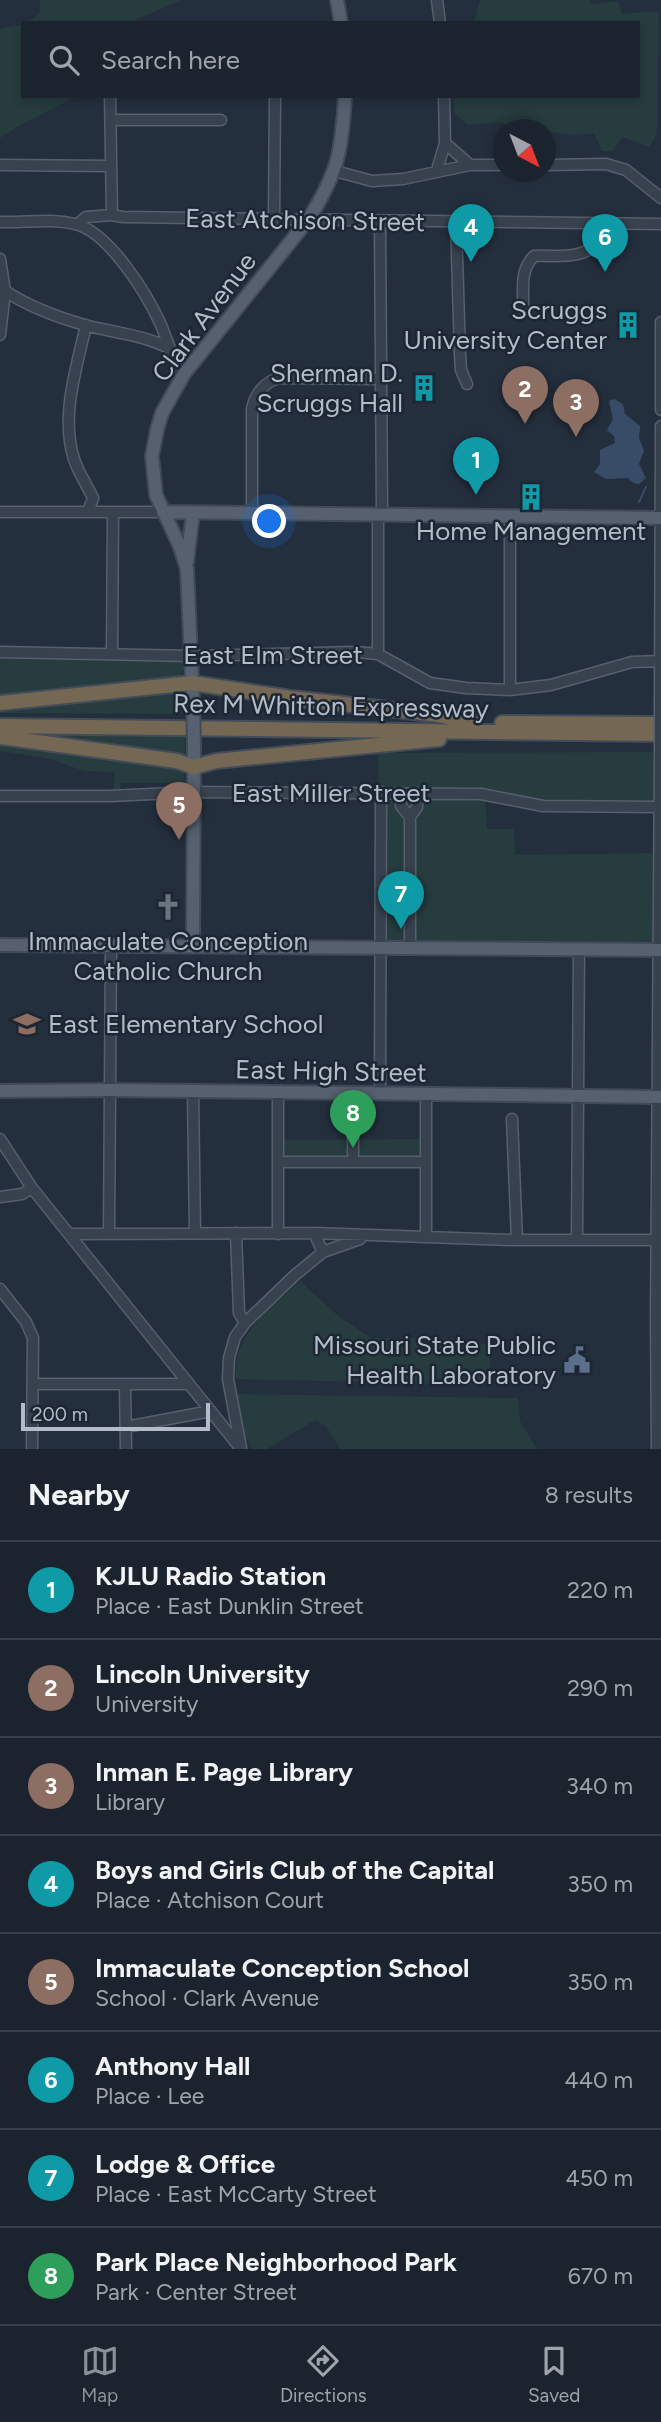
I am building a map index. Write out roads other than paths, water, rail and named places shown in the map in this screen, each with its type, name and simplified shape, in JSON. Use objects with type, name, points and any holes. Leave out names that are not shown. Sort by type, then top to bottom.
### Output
[{"type":"highway","points":[[0,703],[192,683],[291,698],[432,713],[473,722]]},
{"type":"highway","name":"Rex M Whitton Expressway","points":[[0,718],[661,724]]},
{"type":"highway","name":"Rex M Whitton Expressway","points":[[0,726],[661,734]]},
{"type":"highway","points":[[0,737],[177,761],[194,767],[216,761],[497,732]]},
{"type":"main road","points":[[337,0],[341,21]]},
{"type":"main road","name":"Clark Avenue","points":[[193,946],[194,746],[187,569],[156,495],[152,456],[162,413],[184,374],[308,220],[335,172],[341,150],[345,98]]},
{"type":"main road","points":[[163,512],[661,518]]},
{"type":"main road","points":[[176,538],[193,513]]},
{"type":"main road","points":[[187,569],[193,513]]},
{"type":"main road","points":[[0,945],[660,950]]},
{"type":"main road","name":"East High Street","points":[[0,1090],[659,1097]]},
{"type":"street","points":[[437,0],[440,21]]},
{"type":"street","points":[[110,98],[112,215]]},
{"type":"street","points":[[274,219],[275,98]]},
{"type":"street","points":[[437,170],[444,143],[444,98]]},
{"type":"street","points":[[111,120],[221,120]]},
{"type":"street","points":[[444,143],[470,165]]},
{"type":"street","points":[[556,164],[606,164],[626,170],[661,198]]},
{"type":"street","points":[[0,165],[111,166]]},
{"type":"street","points":[[335,172],[372,181],[403,179],[470,165],[493,165]]},
{"type":"street","name":"East Atchison Street","points":[[79,225],[86,216],[112,215],[123,218],[661,224]]},
{"type":"street","points":[[0,222],[19,223],[51,219],[79,225],[94,232],[110,245],[161,324],[169,348],[184,374]]},
{"type":"street","points":[[378,654],[382,379],[380,222]]},
{"type":"street","points":[[456,222],[461,370],[467,384]]},
{"type":"street","points":[[523,309],[523,271],[526,264],[534,256],[574,256],[587,252],[596,245],[598,223]]},
{"type":"street","points":[[0,259],[5,291],[0,335]]},
{"type":"street","points":[[5,291],[32,308],[86,326],[150,338],[169,348]]},
{"type":"street","points":[[661,322],[661,410]]},
{"type":"street","points":[[86,326],[70,400],[70,435],[74,459],[93,498],[110,512],[112,653]]},
{"type":"street","points":[[252,513],[252,409],[262,388],[269,382],[280,379],[382,379]]},
{"type":"street","points":[[657,1449],[661,426]]},
{"type":"street","points":[[88,512],[93,498]]},
{"type":"street","points":[[0,512],[163,512]]},
{"type":"street","points":[[510,517],[510,690]]},
{"type":"street","name":"East Elm Street","points":[[0,652],[191,656],[356,652],[378,654],[430,683],[510,690],[551,685],[632,662],[660,661]]},
{"type":"street","points":[[380,1093],[381,792]]},
{"type":"street","name":"East Miller Street","points":[[0,796],[381,792],[481,794],[543,806],[660,807]]},
{"type":"street","points":[[401,793],[401,806],[410,817]]},
{"type":"street","points":[[410,948],[410,817],[417,807],[418,793]]},
{"type":"street","points":[[109,1233],[111,946]]},
{"type":"street","points":[[577,1240],[579,950]]},
{"type":"street","points":[[193,1092],[195,1233]]},
{"type":"street","points":[[278,1093],[278,1234]]},
{"type":"street","points":[[353,1094],[353,1162]]},
{"type":"street","points":[[426,1094],[426,1237]]},
{"type":"street","points":[[512,1119],[517,1240]]},
{"type":"street","points":[[0,1139],[32,1188],[241,1449]]},
{"type":"street","points":[[278,1161],[426,1162]]},
{"type":"street","points":[[0,1197],[22,1194],[32,1188]]},
{"type":"street","points":[[236,1233],[239,1313],[245,1323]]},
{"type":"street","points":[[69,1234],[314,1233],[368,1237],[659,1240]]},
{"type":"street","points":[[314,1233],[323,1252]]},
{"type":"street","points":[[241,1449],[231,1399],[229,1359],[235,1337],[245,1323],[323,1252],[345,1242],[368,1237]]},
{"type":"street","points":[[0,1289],[31,1330],[33,1338],[32,1449]]},
{"type":"street","points":[[33,1384],[188,1384]]},
{"type":"street","points":[[125,1384],[126,1449]]},
{"type":"street","points":[[126,1427],[211,1411]]},
{"type":"water","points":[[614,399],[623,404],[625,414],[640,426],[639,438],[644,451],[639,464],[646,478],[639,484],[627,478],[606,479],[594,472],[600,464],[600,450],[615,443],[614,436],[607,430],[613,419],[609,401]]},
{"type":"waterway","points":[[639,502],[646,487]]},
{"type":"place","name":"Boys and Girls Club of the Capital","points":[[471,262]]},
{"type":"place","name":"Anthony Hall","points":[[605,272]]},
{"type":"place","name":"Scruggs University Center","points":[[628,325]]},
{"type":"place","name":"Sherman D. Scruggs Hall","points":[[424,388]]},
{"type":"place","name":"Lincoln University","points":[[525,424]]},
{"type":"place","name":"Inman E. Page Library","points":[[576,437]]},
{"type":"place","name":"KJLU Radio Station","points":[[476,495]]},
{"type":"place","name":"Home Management","points":[[531,497]]},
{"type":"place","name":"Immaculate Conception School","points":[[179,840]]},
{"type":"place","name":"Immaculate Conception Catholic Church","points":[[168,907]]},
{"type":"place","name":"Lodge & Office","points":[[401,929]]},
{"type":"place","name":"East Elementary School","points":[[27,1024]]},
{"type":"place","name":"Park Place Neighborhood Park","points":[[353,1148]]},
{"type":"place","name":"Missouri State Public Health Laboratory","points":[[577,1360]]}]
